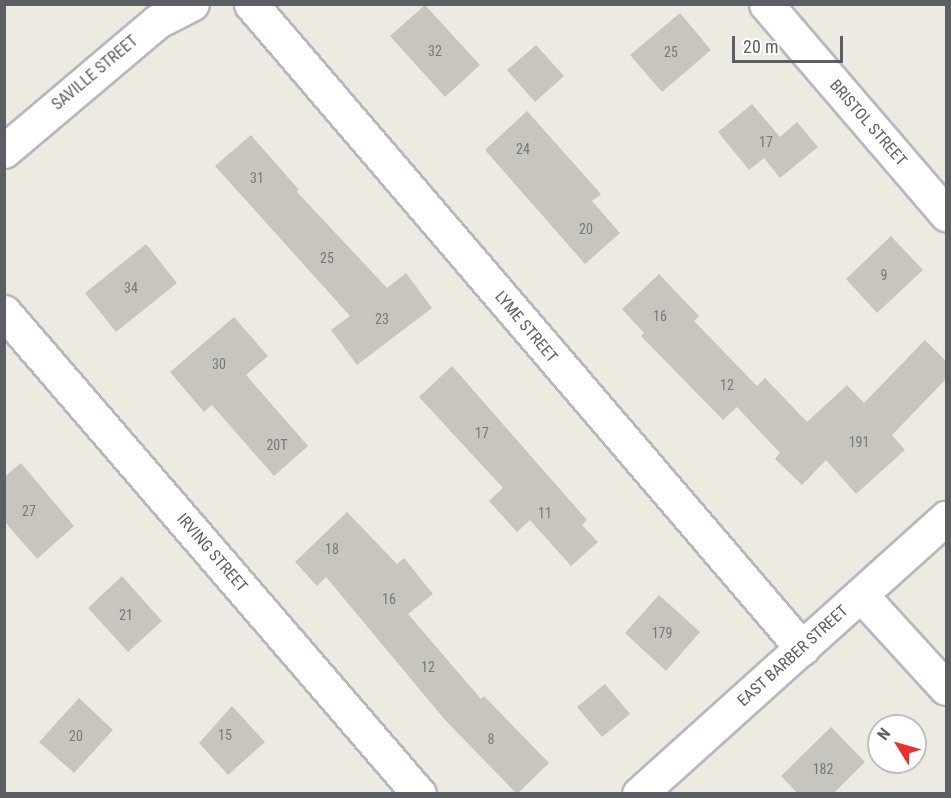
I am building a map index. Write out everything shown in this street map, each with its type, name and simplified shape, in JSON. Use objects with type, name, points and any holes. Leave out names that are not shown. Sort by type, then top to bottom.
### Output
[{"type":"street","name":"SAVILLE STREET","points":[[4,151],[158,21],[192,4]]},
{"type":"street","name":"LYME STREET","points":[[251,4],[802,648]]},
{"type":"street","name":"BRISTOL STREET","points":[[766,4],[946,214]]},
{"type":"street","name":"IRVING STREET","points":[[4,312],[419,794]]},
{"type":"street","name":"EAST BARBER STREET","points":[[639,794],[946,518]]},
{"type":"street","points":[[861,595],[946,688]]},
{"type":"building","points":[[425,5],[480,65],[445,97],[390,36]]},
{"type":"building","points":[[680,13],[711,50],[662,92],[630,55]]},
{"type":"building","points":[[536,45],[564,76],[535,102],[507,70]]},
{"type":"building","points":[[752,104],[780,137],[797,122],[818,147],[780,178],[764,158],[749,170],[718,132]]},
{"type":"building","points":[[527,111],[601,194],[592,201],[620,233],[585,264],[485,150]]},
{"type":"building","points":[[251,135],[299,190],[297,192],[387,288],[406,273],[432,308],[357,365],[331,330],[350,316],[215,166]]},
{"type":"building","points":[[891,236],[923,270],[877,313],[846,279]]},
{"type":"building","points":[[146,244],[177,283],[116,332],[85,293]]},
{"type":"building","points":[[659,274],[699,316],[694,321],[757,386],[765,378],[807,422],[847,385],[864,403],[925,340],[946,361],[946,379],[892,435],[905,450],[856,494],[826,460],[802,485],[775,459],[780,453],[737,407],[723,420],[641,336],[644,333],[622,309]]},
{"type":"building","points":[[234,317],[268,356],[246,375],[308,446],[274,476],[212,405],[204,412],[170,372]]},
{"type":"building","points":[[452,366],[587,520],[582,525],[598,542],[571,566],[530,520],[517,532],[489,501],[503,488],[419,397]]},
{"type":"building","points":[[21,463],[74,526],[37,559],[4,521],[4,477]]},
{"type":"building","points":[[347,512],[397,564],[404,558],[433,594],[408,614],[481,699],[484,696],[549,763],[517,794],[445,720],[326,577],[317,586],[295,562]]},
{"type":"building","points":[[122,576],[162,621],[128,652],[88,608]]},
{"type":"building","points":[[659,595],[700,632],[666,671],[625,633]]},
{"type":"building","points":[[605,684],[630,714],[602,737],[577,707]]},
{"type":"building","points":[[79,698],[113,730],[74,773],[39,742]]},
{"type":"building","points":[[232,706],[265,742],[228,775],[199,743]]},
{"type":"building","points":[[831,727],[865,762],[833,794],[798,794],[781,776]]}]
